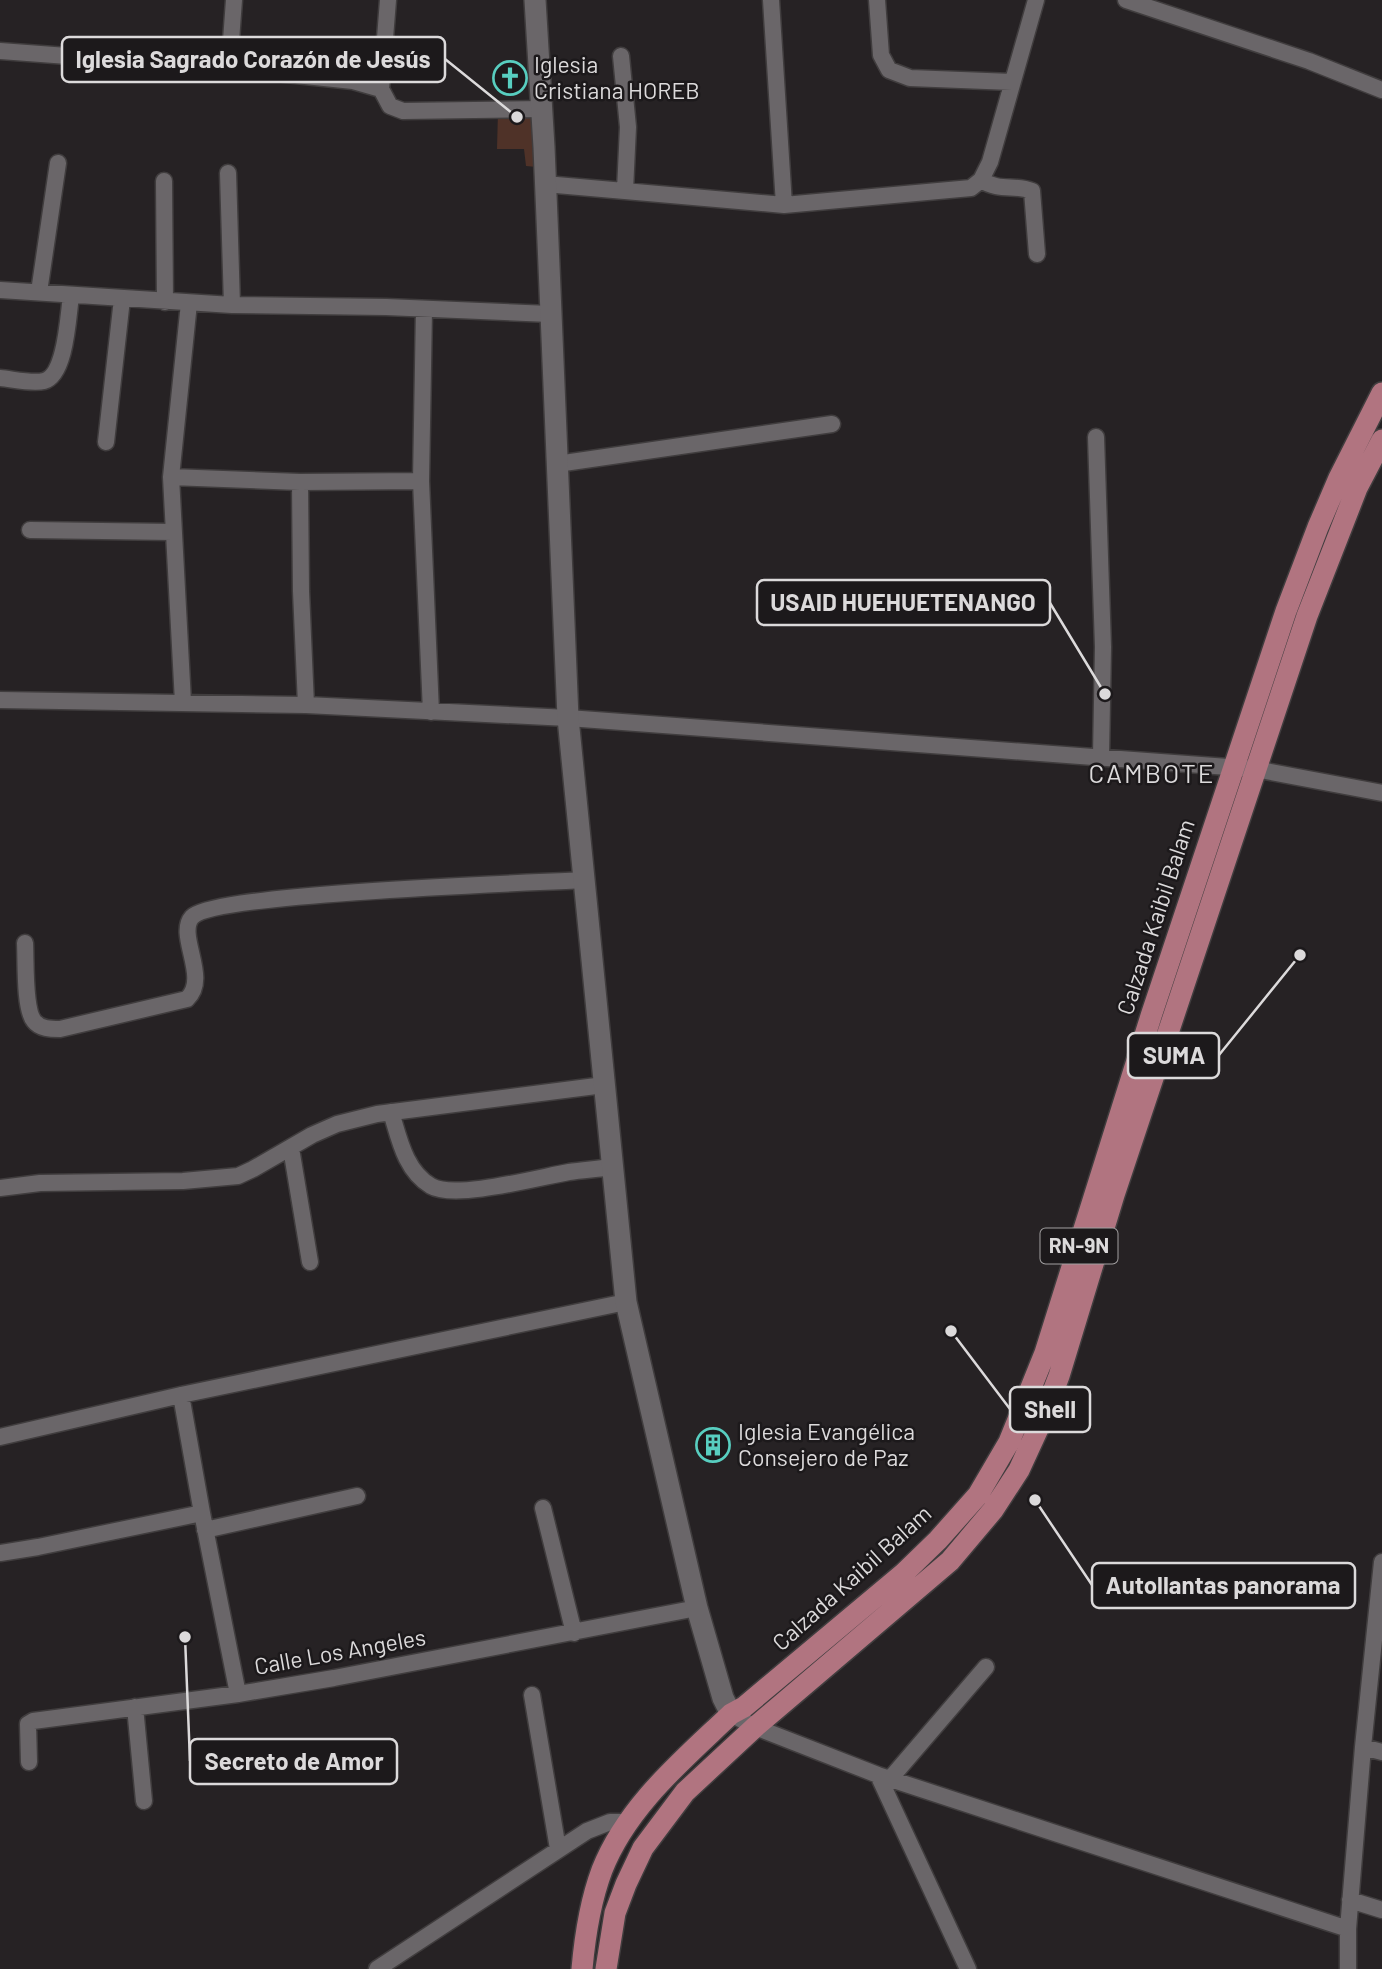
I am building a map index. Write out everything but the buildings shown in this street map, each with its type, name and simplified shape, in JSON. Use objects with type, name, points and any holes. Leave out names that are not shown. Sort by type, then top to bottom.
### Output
[{"type":"main road","name":"Calzada Kaibil Balam","points":[[582,1969],[589,1917],[602,1870],[629,1822],[674,1769],[731,1714],[744,1707],[894,1582],[938,1540],[978,1495],[1009,1442],[1045,1353],[1233,767],[1318,527],[1382,393]]},
{"type":"main road","name":"Calzada Kaibil Balam","points":[[606,1969],[615,1913],[626,1884],[643,1848],[685,1792],[755,1727],[950,1561],[993,1510],[1019,1470],[1059,1376],[1114,1195],[1255,769],[1337,537],[1357,488],[1382,440]]},
{"type":"street","points":[[229,68],[234,0]]},
{"type":"street","points":[[388,0],[381,89],[390,106],[403,111],[542,108]]},
{"type":"street","points":[[536,0],[568,718],[626,1303],[697,1608],[723,1698],[731,1714],[755,1727],[884,1777],[1348,1928]]},
{"type":"street","points":[[771,0],[784,205]]},
{"type":"street","points":[[877,0],[881,55],[889,70],[910,78],[1012,82]]},
{"type":"street","points":[[545,184],[784,205],[971,188],[981,180],[990,162],[1036,0]]},
{"type":"street","points":[[1126,0],[1308,61],[1382,90]]},
{"type":"street","points":[[0,51],[353,80],[381,89]]},
{"type":"street","points":[[621,56],[628,127],[625,190]]},
{"type":"street","points":[[39,292],[58,163]]},
{"type":"street","points":[[228,173],[232,305]]},
{"type":"street","points":[[981,180],[1001,189],[1032,191],[1037,254]]},
{"type":"street","points":[[164,181],[165,302]]},
{"type":"street","points":[[0,290],[232,305],[550,314]]},
{"type":"street","points":[[0,378],[43,381],[52,375],[60,365],[71,296]]},
{"type":"street","points":[[106,442],[122,299]]},
{"type":"street","points":[[183,702],[171,477],[189,303]]},
{"type":"street","points":[[424,309],[421,481],[431,712]]},
{"type":"street","points":[[557,464],[832,424]]},
{"type":"street","points":[[1096,438],[1103,647],[1101,756]]},
{"type":"street","points":[[171,477],[300,482],[421,481]]},
{"type":"street","points":[[300,482],[306,705]]},
{"type":"street","points":[[30,530],[173,532]]},
{"type":"street","points":[[0,700],[306,705],[568,718],[1255,769],[1382,793]]},
{"type":"street","points":[[25,943],[29,1009],[34,1021],[45,1028],[60,1029],[187,999],[195,988],[188,926],[192,917],[211,908],[292,897],[584,880]]},
{"type":"street","points":[[0,1188],[40,1183],[183,1181],[238,1176],[337,1124],[391,1112],[604,1085]]},
{"type":"street","points":[[391,1112],[404,1154],[416,1173],[433,1187],[458,1191],[612,1167]]},
{"type":"street","points":[[291,1148],[310,1262]]},
{"type":"street","points":[[0,1437],[181,1395],[626,1303]]},
{"type":"street","points":[[181,1395],[203,1522],[238,1693]]},
{"type":"street","points":[[0,1553],[357,1496]]},
{"type":"street","points":[[543,1508],[574,1633]]},
{"type":"street","points":[[1348,1969],[1348,1928],[1363,1747],[1376,1692],[1382,1562]]},
{"type":"street","name":"Calle Los Angeles","points":[[29,1762],[30,1722],[238,1693],[574,1633],[697,1608]]},
{"type":"street","points":[[884,1777],[986,1667]]},
{"type":"street","points":[[532,1695],[558,1849]]},
{"type":"street","points":[[135,1707],[144,1801]]},
{"type":"street","points":[[1363,1747],[1382,1752]]},
{"type":"street","points":[[884,1777],[968,1969]]},
{"type":"street","points":[[377,1969],[598,1825],[629,1822]]},
{"type":"street","points":[[1350,1900],[1382,1909]]},
{"type":"shaded area","points":[[534,110],[537,167],[526,166],[524,149],[497,149],[498,111]]},
{"type":"place","name":"Iglesia Cristiana HOREB","points":[[510,78]]},
{"type":"place","name":"Iglesia Sagrado Corazón de Jesús","points":[[517,117]]},
{"type":"place","name":"USAID HUEHUETENANGO","points":[[1105,694]]},
{"type":"place","name":"SUMA","points":[[1300,955]]},
{"type":"place","name":"Shell","points":[[951,1331]]},
{"type":"place","name":"Iglesia Evangélica Consejero de Paz","points":[[713,1445]]},
{"type":"place","name":"Autollantas panorama","points":[[1035,1500]]},
{"type":"place","name":"Secreto de Amor","points":[[185,1637]]},
{"type":"district","name":"CAMBOTE","points":[[1152,774]]}]
